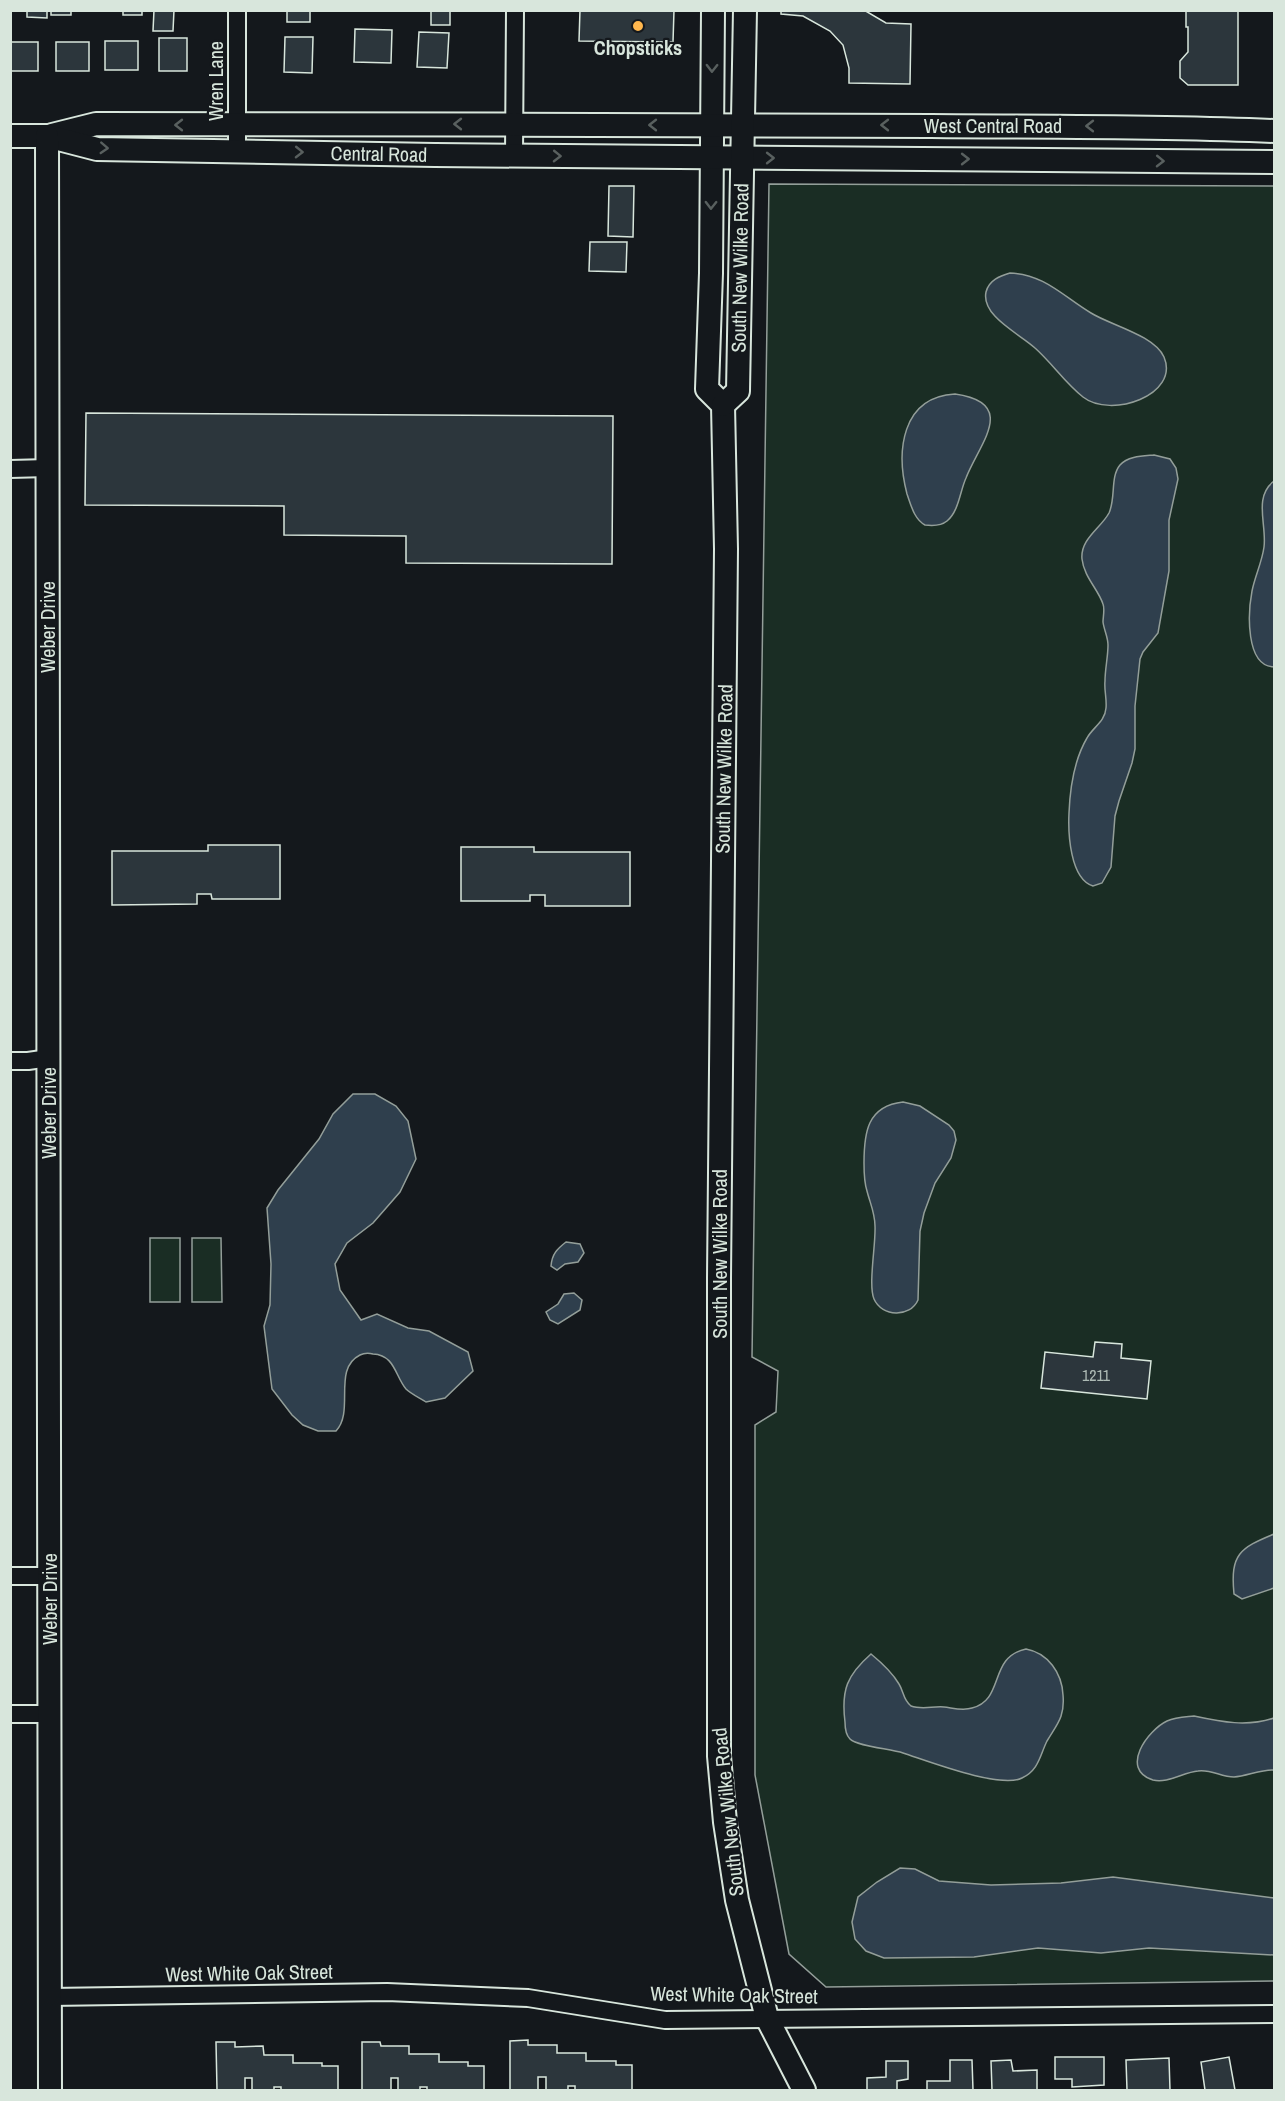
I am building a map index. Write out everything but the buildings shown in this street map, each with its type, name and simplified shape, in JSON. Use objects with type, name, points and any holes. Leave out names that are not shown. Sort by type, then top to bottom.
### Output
[{"type":"main road","name":"South New Wilke Road","points":[[713,10],[706,389],[723,405],[726,549],[719,1278],[719,1756],[736,1900],[767,2018],[804,2091]]},
{"type":"main road","name":"South New Wilke Road","points":[[723,405],[738,391],[745,10]]},
{"type":"main road","name":"Central Road","points":[[10,136],[47,136],[96,124],[712,125]]},
{"type":"main road","name":"West Central Road","points":[[712,125],[1171,127],[1275,131]]},
{"type":"main road","name":"Central Road","points":[[47,136],[97,149],[712,158]]},
{"type":"main road","name":"Weber Drive","points":[[47,136],[51,2091]]},
{"type":"main road","name":"West Central Road","points":[[712,158],[1275,162]]},
{"type":"street","name":"Wren Lane","points":[[237,10],[237,151]]},
{"type":"street","points":[[514,155],[515,10]]},
{"type":"street","points":[[10,469],[48,468]]},
{"type":"street","points":[[10,1061],[49,1058]]},
{"type":"street","points":[[10,1576],[50,1576]]},
{"type":"street","points":[[10,1713],[50,1713]]},
{"type":"street","name":"West White Oak Street","points":[[50,1997],[387,1992],[528,1998],[666,2020],[1275,2014]]},
{"type":"green space","points":[[769,184],[1274,186],[1274,1981],[826,1987],[789,1954],[755,1775],[755,1425],[776,1412],[778,1371],[752,1357]]},
{"type":"green space","points":[[150,1238],[180,1238],[180,1302],[150,1302]]},
{"type":"green space","points":[[192,1238],[221,1238],[222,1302],[192,1302]]},
{"type":"water","points":[[1010,273],[1033,277],[1053,287],[1091,313],[1151,343],[1164,357],[1166,371],[1162,382],[1153,392],[1140,400],[1125,404],[1095,403],[1083,397],[1041,354],[1003,324],[989,309],[986,301],[987,288],[995,279]]},
{"type":"water","points":[[955,394],[974,399],[986,406],[990,416],[989,427],[951,517],[940,525],[925,525],[916,515],[907,494],[902,461],[903,445],[913,416],[923,405],[937,397]]},
{"type":"water","points":[[1154,455],[1170,459],[1176,468],[1178,479],[1169,520],[1169,571],[1158,633],[1140,659],[1135,706],[1135,749],[1115,816],[1111,867],[1102,883],[1093,886],[1085,882],[1075,865],[1070,843],[1070,804],[1079,755],[1089,734],[1105,713],[1108,645],[1103,622],[1104,606],[1085,572],[1082,552],[1084,545],[1109,513],[1115,475],[1120,465],[1131,458]]},
{"type":"water","points":[[1274,481],[1274,667],[1258,658],[1253,648],[1250,612],[1252,591],[1264,547],[1262,503],[1264,495]]},
{"type":"water","points":[[353,1094],[375,1094],[396,1106],[408,1121],[416,1159],[400,1192],[373,1223],[347,1243],[335,1264],[340,1290],[361,1320],[377,1314],[408,1328],[429,1331],[468,1352],[473,1371],[445,1398],[426,1402],[406,1389],[394,1367],[386,1358],[380,1355],[362,1354],[352,1361],[347,1370],[344,1413],[341,1423],[336,1431],[318,1431],[303,1425],[292,1415],[272,1389],[264,1326],[270,1305],[271,1264],[267,1208],[278,1190],[319,1139],[333,1114]]},
{"type":"water","points":[[903,1102],[920,1106],[949,1125],[954,1131],[956,1140],[951,1158],[935,1183],[924,1213],[920,1231],[918,1300],[909,1310],[896,1313],[889,1312],[878,1305],[872,1293],[875,1221],[865,1184],[864,1152],[867,1132],[875,1115],[882,1109]]},
{"type":"water","points":[[566,1242],[580,1244],[584,1253],[578,1262],[565,1264],[557,1270],[551,1266],[552,1258]]},
{"type":"water","points":[[574,1293],[582,1300],[580,1310],[558,1324],[550,1320],[546,1312],[558,1304],[564,1294]]},
{"type":"water","points":[[1274,1534],[1274,1588],[1242,1599],[1234,1594],[1236,1561],[1245,1549]]},
{"type":"water","points":[[1026,1649],[1041,1655],[1057,1672],[1062,1687],[1063,1709],[1060,1720],[1038,1762],[1028,1775],[1022,1778],[998,1780],[981,1777],[903,1753],[859,1744],[850,1739],[848,1735],[844,1711],[845,1692],[851,1676],[871,1654],[893,1676],[911,1706],[965,1709],[982,1703],[989,1697],[1006,1660]]},
{"type":"water","points":[[1194,1716],[1244,1723],[1274,1718],[1274,1770],[1234,1777],[1198,1771],[1158,1781],[1143,1775],[1138,1767],[1137,1759],[1152,1732],[1167,1721]]},
{"type":"water","points":[[900,1868],[915,1869],[939,1881],[991,1885],[1061,1883],[1113,1877],[1274,1898],[1274,1955],[1149,1948],[1101,1953],[1038,1948],[974,1957],[884,1958],[866,1951],[855,1939],[852,1922],[858,1897]]},
{"type":"place","name":"Chopsticks","points":[[638,26]]}]
